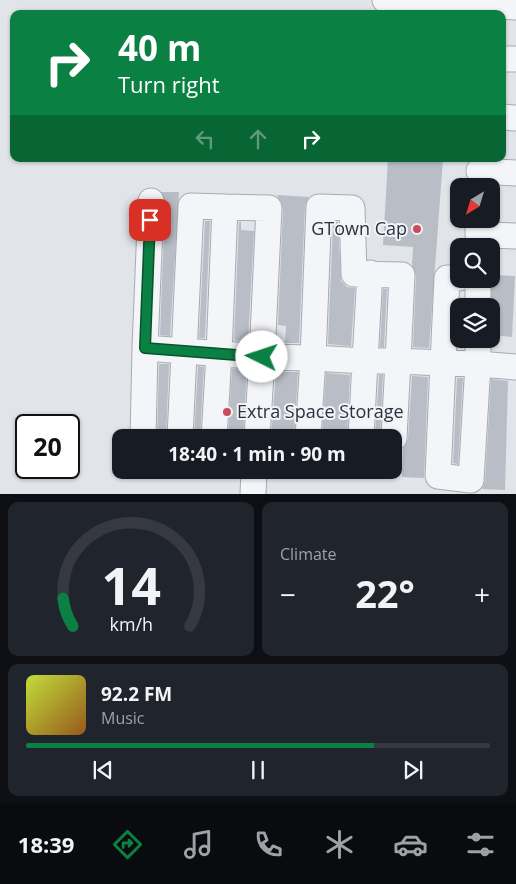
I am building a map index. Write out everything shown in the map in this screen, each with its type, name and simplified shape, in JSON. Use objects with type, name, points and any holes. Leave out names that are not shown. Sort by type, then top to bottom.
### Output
[{"type":"street","points":[[385,0],[516,7]]},
{"type":"street","points":[[479,172],[516,173]]},
{"type":"street","points":[[142,429],[151,201]]},
{"type":"street","points":[[180,429],[191,206],[269,208],[258,429]]},
{"type":"street","points":[[215,429],[220,354],[225,207]]},
{"type":"street","points":[[309,429],[319,207],[352,208],[354,274],[402,275],[394,429]]},
{"type":"street","points":[[478,228],[478,235],[516,236]]},
{"type":"street","points":[[362,429],[370,273]]},
{"type":"street","points":[[450,278],[448,278],[438,476],[471,480],[478,348]]},
{"type":"street","points":[[145,348],[262,357],[478,364],[516,367]]},
{"type":"street","points":[[253,494],[254,479]]},
{"type":"building","points":[[388,162],[443,162],[429,348],[413,347],[416,276],[412,266],[413,247],[383,245]]},
{"type":"building","points":[[161,192],[179,192],[170,336],[160,335],[165,202]]},
{"type":"building","points":[[277,195],[309,197],[305,206],[299,343],[285,343],[286,326],[278,325],[283,209]]},
{"type":"building","points":[[205,221],[210,221],[205,338],[199,338]]},
{"type":"building","points":[[239,222],[241,222],[241,230],[254,231],[248,342],[234,340]]},
{"type":"building","points":[[333,222],[338,222],[341,281],[347,287],[355,288],[351,346],[328,344]]},
{"type":"building","points":[[500,275],[515,276],[512,337],[500,336],[500,298],[491,298],[491,288],[500,288]]},
{"type":"building","points":[[383,289],[387,289],[384,347],[380,347]]},
{"type":"building","points":[[159,364],[169,364],[166,429],[157,429]]},
{"type":"building","points":[[198,366],[204,367],[201,429],[194,429]]},
{"type":"building","points":[[232,369],[247,370],[244,429],[229,429]]},
{"type":"building","points":[[276,372],[298,372],[295,429],[272,429]]},
{"type":"building","points":[[326,373],[350,375],[347,429],[323,429]]},
{"type":"building","points":[[379,375],[383,375],[380,429],[376,429]]},
{"type":"building","points":[[412,376],[428,377],[424,478],[402,477],[403,449],[408,439]]},
{"type":"building","points":[[457,378],[463,378],[458,464],[453,463]]},
{"type":"building","points":[[491,379],[508,381],[505,490],[482,489],[485,481]]},
{"type":"place","name":"GTown Cap","points":[[417,229]]},
{"type":"place","name":"Extra Space Storage","points":[[227,412]]},
{"type":"route","points":[[150,220],[145,348],[262,357]]}]
